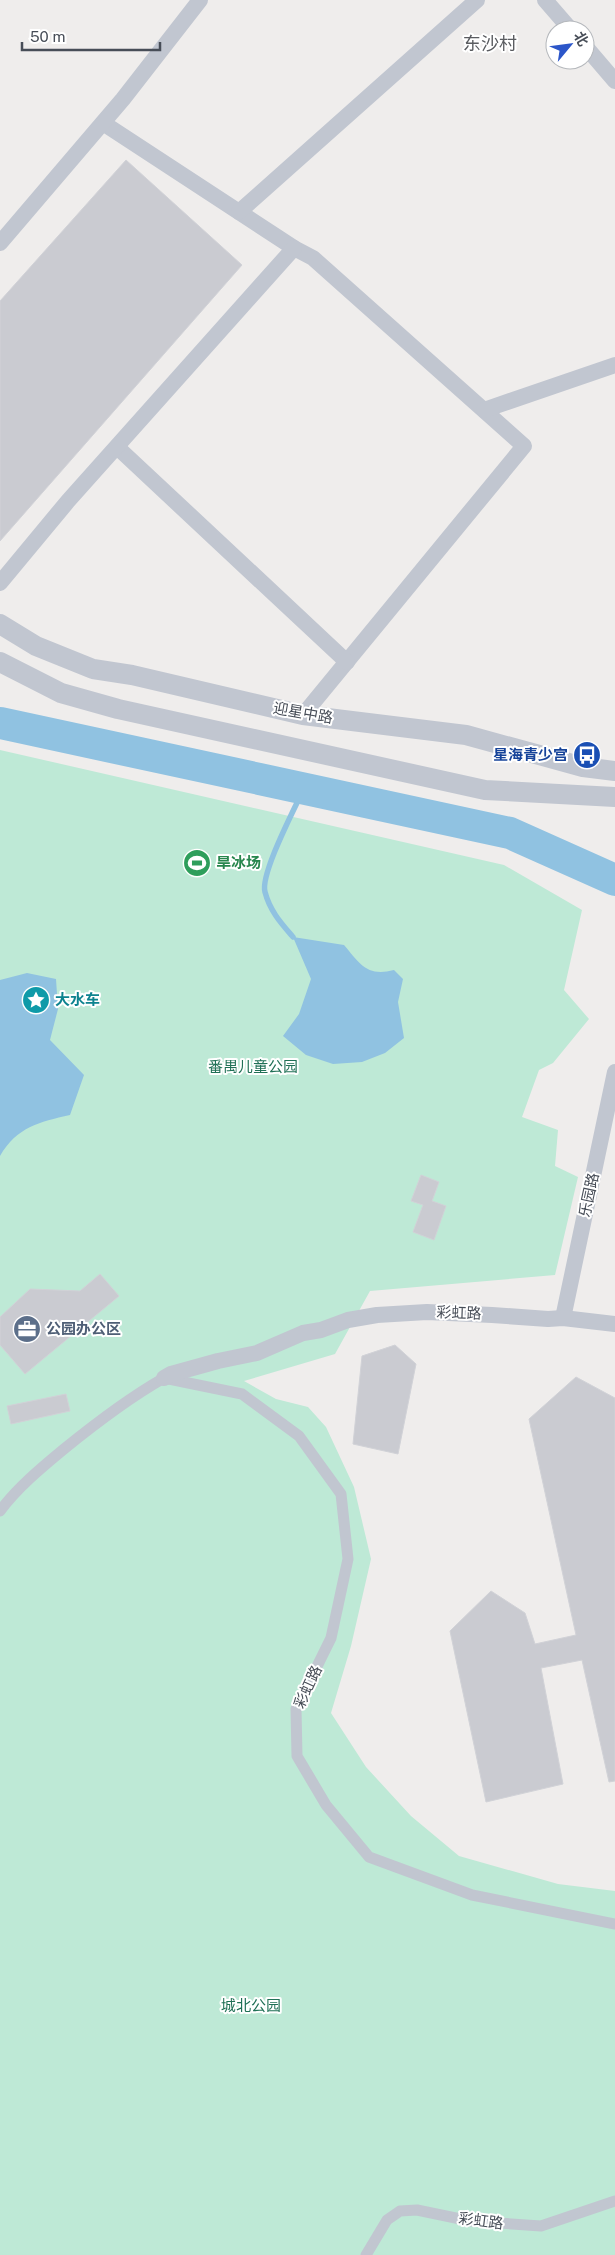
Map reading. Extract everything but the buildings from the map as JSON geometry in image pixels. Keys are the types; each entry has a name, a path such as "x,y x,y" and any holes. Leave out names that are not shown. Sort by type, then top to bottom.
{"street":[{"path":"0,244 103,123 200,0"},
{"path":"239,212 477,0"},
{"path":"545,0 562,20"},
{"path":"595,58 615,81"},
{"path":"103,123 294,248 313,258 524,446 303,715"},
{"path":"0,583 68,501 294,248"},
{"path":"484,410 615,364"},
{"path":"117,447 347,662"},
{"name":"迎星中路","path":"0,624 36,646 93,669 132,675 303,715 466,735 583,767 615,771"},
{"path":"0,662 61,693 118,709 485,790 615,797"},
{"name":"乐园路","path":"563,1318 615,1072"},
{"name":"彩虹路","path":"0,1511 39,1469 96,1422 134,1395 164,1378 218,1361 257,1353 303,1333 321,1330 348,1320 427,1312 563,1318 615,1324"},
{"name":"彩虹路","path":"164,1378 242,1394 299,1436 341,1494 348,1560 331,1638 296,1709 297,1756 326,1805 368,1857 472,1895 615,1924"},
{"name":"彩虹路","path":"366,2255 386,2220 400,2211 417,2210 470,2221 541,2226 615,2201"}],"green space":[{"path":"0,750 504,865 582,910 564,990 589,1019 553,1063 539,1070 522,1117 558,1130 555,1166 578,1177 555,1275 370,1291 335,1354 244,1381 276,1399 308,1407 326,1427 354,1487 371,1559 351,1646 331,1713 366,1767 411,1816 459,1856 558,1884 615,1891 615,2255 0,2255"}],"water":[{"path":"293,937 344,945 360,963 371,970 385,972 394,970 403,979 398,1002 404,1038 385,1053 362,1062 333,1064 306,1055 283,1036 299,1014 311,979"},
{"path":"27,973 56,979 58,1009 50,1040 84,1075 70,1115 39,1123 21,1132 0,1156 0,980"}],"waterway":[{"path":"0,723 510,833 615,880"},
{"path":"293,937 273,911 265,892 265,883 273,856 304,788"}],"place":[{"name":"星海青少宫","path":"587,755"},
{"name":"旱冰场","path":"197,863"},
{"name":"大水车","path":"36,1000"},
{"name":"公园办公区","path":"27,1329"}],"district":[{"name":"东沙村","path":"490,44"}],"park label":[{"name":"番禺儿童公园","path":"253,1067"},
{"name":"城北公园","path":"251,2006"}]}
